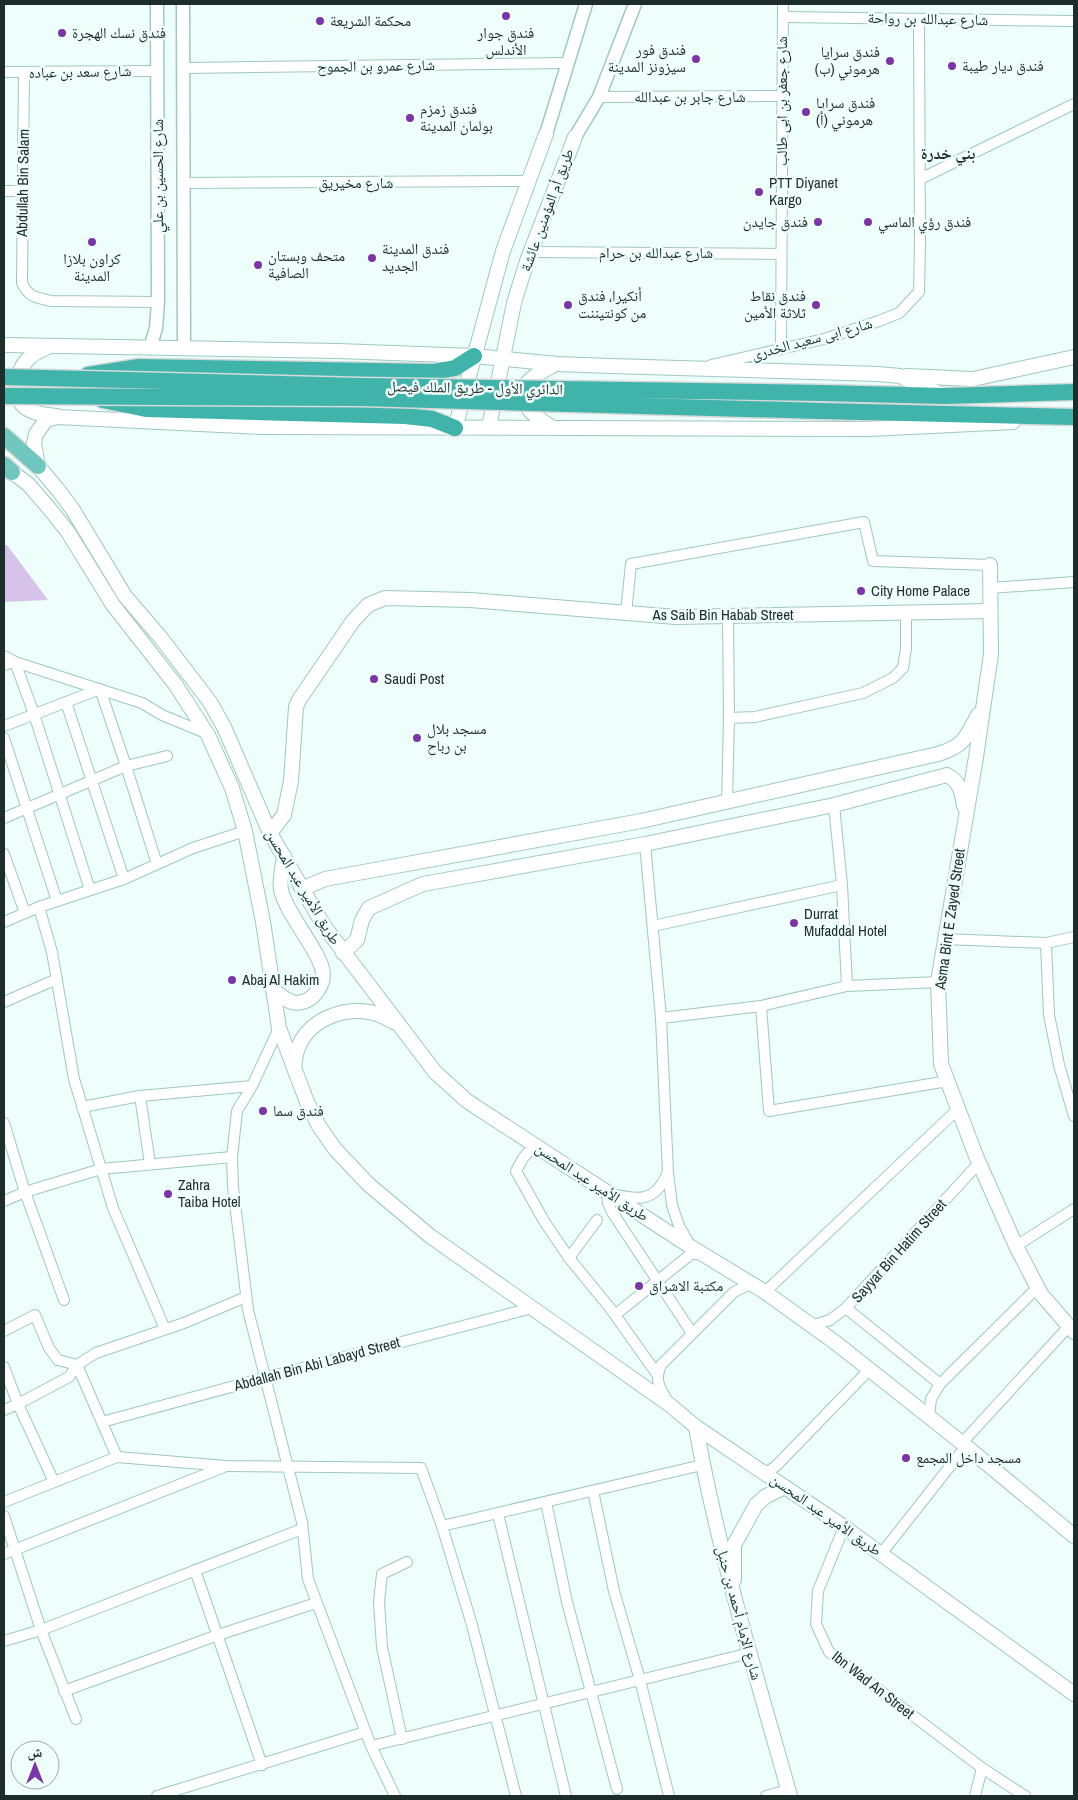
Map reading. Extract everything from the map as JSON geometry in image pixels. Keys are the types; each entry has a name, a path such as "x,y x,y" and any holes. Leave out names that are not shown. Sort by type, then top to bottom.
{"highway":[{"path":"64,379 139,367 433,372 455,368 474,356"},
{"name":"الدائري الأول - طريق الملك فيصل","path":"4,377 360,386 946,396 1074,392"},
{"name":"الدائري الأول - طريق الملك فيصل","path":"4,396 361,398 1072,416"},
{"path":"86,397 146,409 405,416 432,419 455,428"}],"main road":[{"name":"طريق أم المؤمنين عائشة","path":"455,428 503,251 546,134"},
{"name":"طريق أم المؤمنين عائشة","path":"489,427 514,303 530,252 574,136"},
{"path":"4,345 474,356 557,364 973,379 1074,357"},
{"path":"62,345 49,347 37,352 20,371 17,384 18,397 21,403 34,413 249,427 455,428 870,429 1040,421 1072,416"},
{"path":"551,427 534,416 526,407 524,396 525,386 529,380 557,364"},
{"path":"900,376 946,396"},
{"path":"38,466 34,443 36,434 46,420 57,416"},
{"path":"4,436 38,466"},
{"name":"طريق الأمير عبد المحسن","path":"38,466 73,510 125,596 184,667 210,702 224,727 270,833 324,926 435,1072 467,1101 697,1251 765,1292 836,1343 964,1444 1074,1536"},
{"name":"طريق الأمير عبد المحسن","path":"7,468 28,484 68,532 112,605 175,684 208,734 232,788 245,831 263,922 279,1028 294,1069 319,1126 335,1149 368,1184 430,1236 670,1406 696,1427 844,1527 1074,1694"},
{"name":"Asma Bint E Zayed Street","path":"990,565 991,654 938,982 941,1064 979,1163 1016,1246 1041,1294 1072,1329"},
{"name":"As Saib Bin Habab Street","path":"270,833 284,815 291,781 296,707 299,700 353,621 368,605 385,598 460,599 626,612 676,618 990,611"},
{"path":"302,889 326,879 641,821 942,753 956,748 967,736 984,703"},
{"path":"942,753 947,775"},
{"path":"344,953 358,940 362,920 369,908 422,884 645,844 834,805 947,775 953,778 961,788 966,814"},
{"path":"273,990 292,1002 300,1002 309,999 319,990 323,975 320,964 289,911 280,889 284,856"},
{"path":"420,862 422,884"},
{"path":"294,1069 297,1050 306,1033 333,1015 352,1011 370,1012 383,1016 399,1025"},
{"name":"شارع الإمام أحمد بن حنبل","path":"696,1427 702,1465 734,1596 789,1793"},
{"path":"734,1596 734,1546 756,1505 766,1496 785,1486"}],"street":[{"name":"شارع الحسين بن علي","path":"150,348 156,328 158,302 157,4"},
{"name":"شارع الحسين بن علي","path":"183,4 185,68 184,348"},
{"name":"طريق أم المؤمنين عائشة","path":"546,134 586,4"},
{"name":"طريق أم المؤمنين عائشة","path":"574,136 599,98 635,4"},
{"name":"شارع جعفر بن ابى طالب","path":"781,349 783,4"},
{"name":"شارع عبدالله بن رواحة","path":"782,17 1074,21"},
{"name":"شارع ابى سعيد الخدرى","path":"693,370 824,339 899,313 919,292 919,19"},
{"name":"شارع عمرو بن الجموح","path":"185,68 567,63"},
{"name":"شارع سعد بن عباده","path":"4,72 157,71"},
{"name":"Abdullah Bin Salam","path":"24,72 22,283 26,292 35,297 51,300 158,302"},
{"name":"شارع جابر بن عبدالله","path":"599,98 782,96"},
{"path":"920,179 1074,104"},
{"name":"شارع مخيريق","path":"184,183 528,181"},
{"path":"4,191 22,190"},
{"name":"شارع عبدالله بن حرام","path":"530,252 781,254"},
{"path":"626,612 631,564 864,522 873,561 990,565"},
{"path":"990,588 1074,582"},
{"path":"729,718 755,717 863,693 893,678 903,668 906,648 906,613"},
{"path":"727,802 729,718 728,616"},
{"path":"4,656 14,662 142,704 162,715 208,734"},
{"path":"4,665 14,662"},
{"path":"14,662 34,714 90,890"},
{"path":"4,726 100,689"},
{"path":"100,689 157,864"},
{"path":"66,702 124,879"},
{"path":"4,738 56,901"},
{"path":"4,818 126,766 168,756"},
{"path":"834,805 842,885 847,986"},
{"path":"4,922 39,907 124,879 193,848 245,831"},
{"path":"615,1315 690,1254 697,1251 679,1226 672,1205 668,1173 661,1018 645,844"},
{"path":"4,854 25,913"},
{"path":"653,926 842,885"},
{"path":"39,907 52,952 74,1079 82,1107 113,1208 165,1329"},
{"path":"946,939 1046,943 1074,937"},
{"path":"1046,943 1049,1015 1059,1065 1074,1116"},
{"path":"4,1002 56,979"},
{"path":"661,1018 761,1006 847,986 938,982"},
{"path":"761,1006 769,1111 948,1082"},
{"path":"279,1028 252,1086 237,1111 232,1157 232,1187 246,1297 264,1378 302,1529 308,1579 370,1746 395,1796"},
{"path":"82,1107 140,1096 252,1086"},
{"path":"140,1096 150,1164"},
{"path":"765,1292 958,1109"},
{"path":"4,1123 24,1192 64,1300"},
{"path":"535,1145 523,1158 516,1171 544,1221 569,1258 615,1315 657,1374 658,1383 670,1406"},
{"path":"4,1201 24,1192 101,1169 232,1157"},
{"name":"Sayyar Bin Hatim Street","path":"810,1326 830,1320 846,1308 979,1163"},
{"path":"668,1173 662,1186 651,1196 634,1199 607,1193 608,1203 612,1212 692,1333"},
{"path":"1016,1246 1074,1208"},
{"path":"569,1258 597,1220"},
{"path":"657,1374 661,1365 734,1292 750,1284"},
{"path":"929,1417 932,1399 940,1384 1038,1287"},
{"path":"4,1410 69,1377 77,1364 96,1353 165,1329 246,1297"},
{"name":"Abdallah Bin Abi Labayd Street","path":"102,1422 532,1308"},
{"path":"846,1308 940,1384"},
{"path":"4,1331 35,1315 49,1348 58,1360 77,1364"},
{"path":"881,1554 964,1444 1072,1329"},
{"path":"77,1364 117,1457"},
{"path":"4,1367 18,1404 54,1482"},
{"path":"766,1474 869,1370"},
{"path":"4,1502 117,1457 226,1466 421,1468 442,1526 472,1625 516,1796"},
{"path":"442,1526 702,1465"},
{"path":"4,1554 226,1466"},
{"path":"593,1491 614,1591 640,1680 669,1796"},
{"path":"546,1502 567,1602 617,1789"},
{"path":"498,1514 542,1704 566,1796"},
{"path":"4,1516 41,1630 76,1718"},
{"name":"Ibn Wad An Street","path":"844,1527 818,1591 816,1624 829,1652 982,1768 1025,1796"},
{"path":"4,1641 41,1630 302,1529"},
{"path":"402,1738 382,1647 379,1602 382,1574 407,1562"},
{"path":"196,1570 262,1765"},
{"path":"64,1691 218,1635 316,1602"},
{"path":"370,1746 750,1653"},
{"path":"157,1796 184,1792 365,1732"},
{"path":"975,1796 982,1768"},
{"path":"766,1796 789,1793"}],"shaded area":[{"path":"4,545 7,545 48,600 4,602"}],"place":[{"name":"فندق جوار الأندلس","path":"506,16"},
{"name":"محكمة الشريعة","path":"320,21"},
{"name":"فندق نسك الهجرة","path":"62,33"},
{"name":"فندق فور سيزونز المدينة","path":"696,59"},
{"name":"فندق سرايا هرموني (ب)","path":"890,61"},
{"name":"فندق ديار طيبة","path":"952,66"},
{"name":"فندق سرايا هرموني (أ)","path":"806,112"},
{"name":"فندق زمزم بولمان المدينة","path":"410,118"},
{"name":"PTT Diyanet Kargo","path":"759,192"},
{"name":"فندق جايدن","path":"818,222"},
{"name":"فندق رؤي الماسي","path":"868,222"},
{"name":"كراون بلازا المدينة","path":"92,242"},
{"name":"فندق المدينة الجديد","path":"372,258"},
{"name":"متحف وبستان الصافية","path":"258,265"},
{"name":"أنكيرا، فندق من كونتيننت","path":"568,305"},
{"name":"فندق نقاط ثلاثة الأمين","path":"816,305"},
{"name":"City Home Palace","path":"861,591"},
{"name":"Saudi Post","path":"374,679"},
{"name":"مسجد بلال بن رباح","path":"417,738"},
{"name":"Durrat Mufaddal Hotel","path":"794,923"},
{"name":"Abaj Al Hakim","path":"232,980"},
{"name":"فندق سما","path":"263,1111"},
{"name":"Zahra Taiba Hotel","path":"168,1194"},
{"name":"مكتبة الاشراق","path":"639,1286"},
{"name":"مسجد داخل المجمع","path":"906,1458"}],"district":[{"name":"بني خدرة","path":"948,153"}]}
